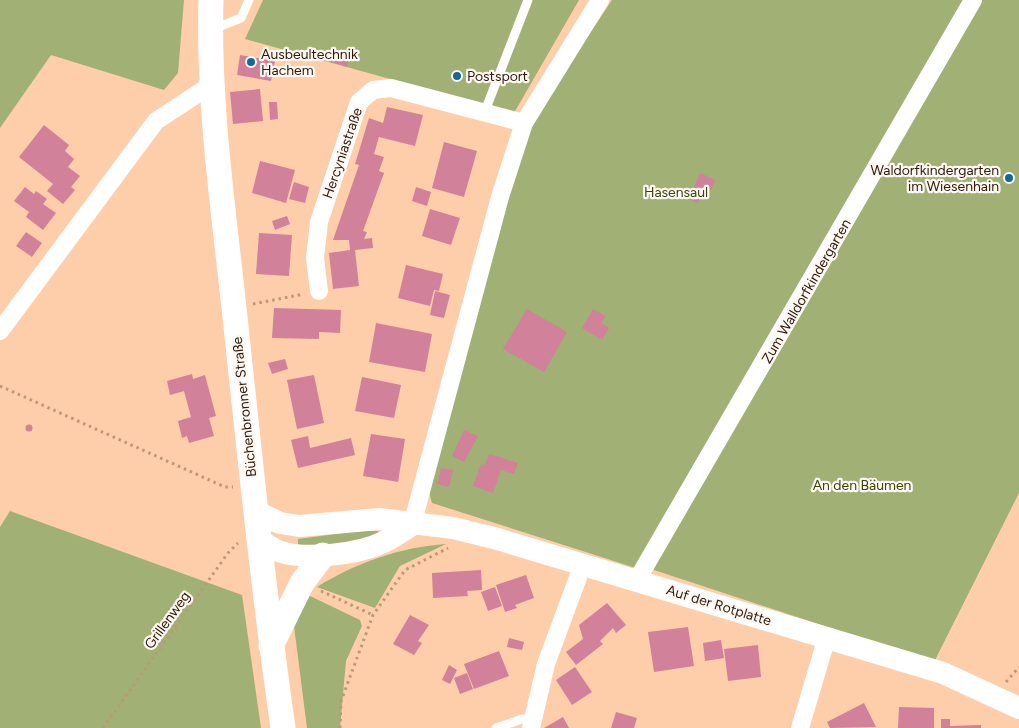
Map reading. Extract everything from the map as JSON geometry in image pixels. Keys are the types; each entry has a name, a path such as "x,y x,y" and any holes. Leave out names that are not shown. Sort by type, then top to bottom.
{"main road":[{"name":"Büchenbronner Straße","path":"211,0 211,85 258,539 283,728"},
{"path":"272,646 302,583 323,555"}],"street":[{"path":"258,539 278,550 298,555 323,555 358,550 384,542 412,525 500,197 524,123 600,0"},
{"name":"Zum Walldorfkindergarten","path":"637,580 973,0"},
{"path":"0,330 156,120 211,85"},
{"name":"Hercyniastraße","path":"319,291 315,258 319,222 360,102 373,90 391,88 485,111 524,123"},
{"name":"Auf der Rotplatte","path":"254,499 280,523 299,526 378,519 412,525 453,528 476,534 637,580 943,673 1019,708"},
{"path":"531,725 546,664 583,564"},
{"path":"800,728 827,637"}],"lane":[{"path":"210,31 241,18 249,0"},
{"path":"485,111 528,0"},
{"path":"496,728 522,719 531,725"}],"path":[{"path":"234,306 319,291"},
{"path":"0,386 254,499"},
{"path":"340,728 341,701 373,615 405,570 476,534"},
{"name":"Grillenweg","path":"103,728 228,553 242,539 258,539"},
{"path":"302,583 373,615"}],"green space":[{"path":"0,0 184,0 178,73 164,90 51,55 0,128"},
{"name":"Postsport","path":"263,0 579,0 514,113 245,39"},
{"name":"Hasensaul","path":"612,0 969,0 639,569 432,503 429,492 441,442 529,125"},
{"name":"An den Bäumen","path":"979,0 1019,0 1019,493 934,662 654,570 652,562"},
{"path":"10,511 242,595 261,728 0,728 0,527"},
{"path":"358,531 378,531 379,536 354,543 298,547 298,539"},
{"path":"446,544 400,566 375,608 317,587 332,578 379,558 412,549"},
{"path":"308,595 360,620 362,626 346,661 340,728 307,728 294,626"}],"building":[{"path":"331,52 349,58 347,67 329,61"},
{"path":"240,55 275,61 271,81 237,75"},
{"path":"260,89 263,121 233,124 230,92"},
{"path":"269,102 277,102 278,119 270,120"},
{"path":"387,107 423,115 415,146 379,137 374,154 384,157 379,171 384,173 363,231 367,232 364,239 372,238 373,248 355,250 359,286 333,289 329,253 350,250 349,240 333,240 359,165 355,164 369,118 383,123"},
{"path":"44,125 69,145 65,151 74,159 68,167 80,176 71,187 75,190 63,204 47,191 53,184 19,157"},
{"path":"444,142 477,151 464,197 432,188"},
{"path":"260,161 295,170 286,203 252,193"},
{"path":"700,173 715,180 711,190 705,188 698,203 689,199"},
{"path":"294,182 309,187 305,203 289,199"},
{"path":"25,187 34,194 36,191 47,199 43,204 56,213 43,230 26,217 29,212 14,201"},
{"path":"416,187 431,192 427,206 412,201"},
{"path":"430,209 460,218 451,245 422,236"},
{"path":"287,216 290,224 275,230 272,221"},
{"path":"26,232 42,243 32,257 16,246"},
{"path":"259,233 292,235 289,276 256,274"},
{"path":"406,265 443,274 439,291 434,290 430,306 398,298"},
{"path":"435,291 450,295 444,318 430,315"},
{"path":"274,308 341,310 340,333 319,332 319,339 272,338"},
{"path":"527,309 567,332 544,372 503,349"},
{"path":"593,309 606,316 601,323 609,328 602,340 582,328"},
{"path":"376,323 432,334 425,372 369,362"},
{"path":"285,359 288,369 272,374 268,363"},
{"path":"192,374 193,379 205,375 216,416 209,418 214,436 189,443 187,436 182,438 178,421 191,417 184,391 170,395 167,381"},
{"path":"314,375 324,423 297,429 287,380"},
{"path":"362,377 401,385 394,418 355,411"},
{"path":"29,424 33,428 29,432 25,428"},
{"path":"464,430 478,436 464,462 452,456"},
{"path":"371,434 405,439 398,482 363,476"},
{"path":"308,436 310,448 351,438 355,455 298,468 291,440"},
{"path":"489,454 518,463 514,474 501,470 493,493 473,486 481,464 485,465"},
{"path":"441,468 453,470 449,487 437,484"},
{"path":"481,570 482,590 467,591 468,596 433,598 432,573"},
{"path":"526,575 534,598 515,605 517,608 505,612 496,585"},
{"path":"495,587 502,606 488,611 481,592"},
{"path":"607,603 626,625 616,633 613,628 600,641 603,644 576,665 566,652 583,639 579,625"},
{"path":"410,615 429,625 418,641 422,643 414,655 393,644"},
{"path":"688,627 694,666 654,672 648,632"},
{"path":"509,638 524,642 522,650 507,647"},
{"path":"721,640 724,658 705,661 703,643"},
{"path":"758,645 761,677 728,681 724,649"},
{"path":"499,651 509,676 474,689 464,664"},
{"path":"449,665 457,670 450,684 442,680"},
{"path":"575,667 592,692 572,705 556,680"},
{"path":"467,673 473,689 460,694 454,678"},
{"path":"864,703 876,727 830,728 827,722"},
{"path":"899,707 934,708 934,728 898,728"},
{"path":"616,712 637,718 634,728 611,728"},
{"path":"563,717 569,728 544,728"},
{"path":"941,719 950,719 950,726 981,725 981,728 941,728"}],"place":[{"name":"Ausbeultechnik Hachem","path":"251,62"},
{"name":"Postsport","path":"457,76"},
{"name":"Waldorfkindergarten im Wiesenhain","path":"1009,178"}]}
